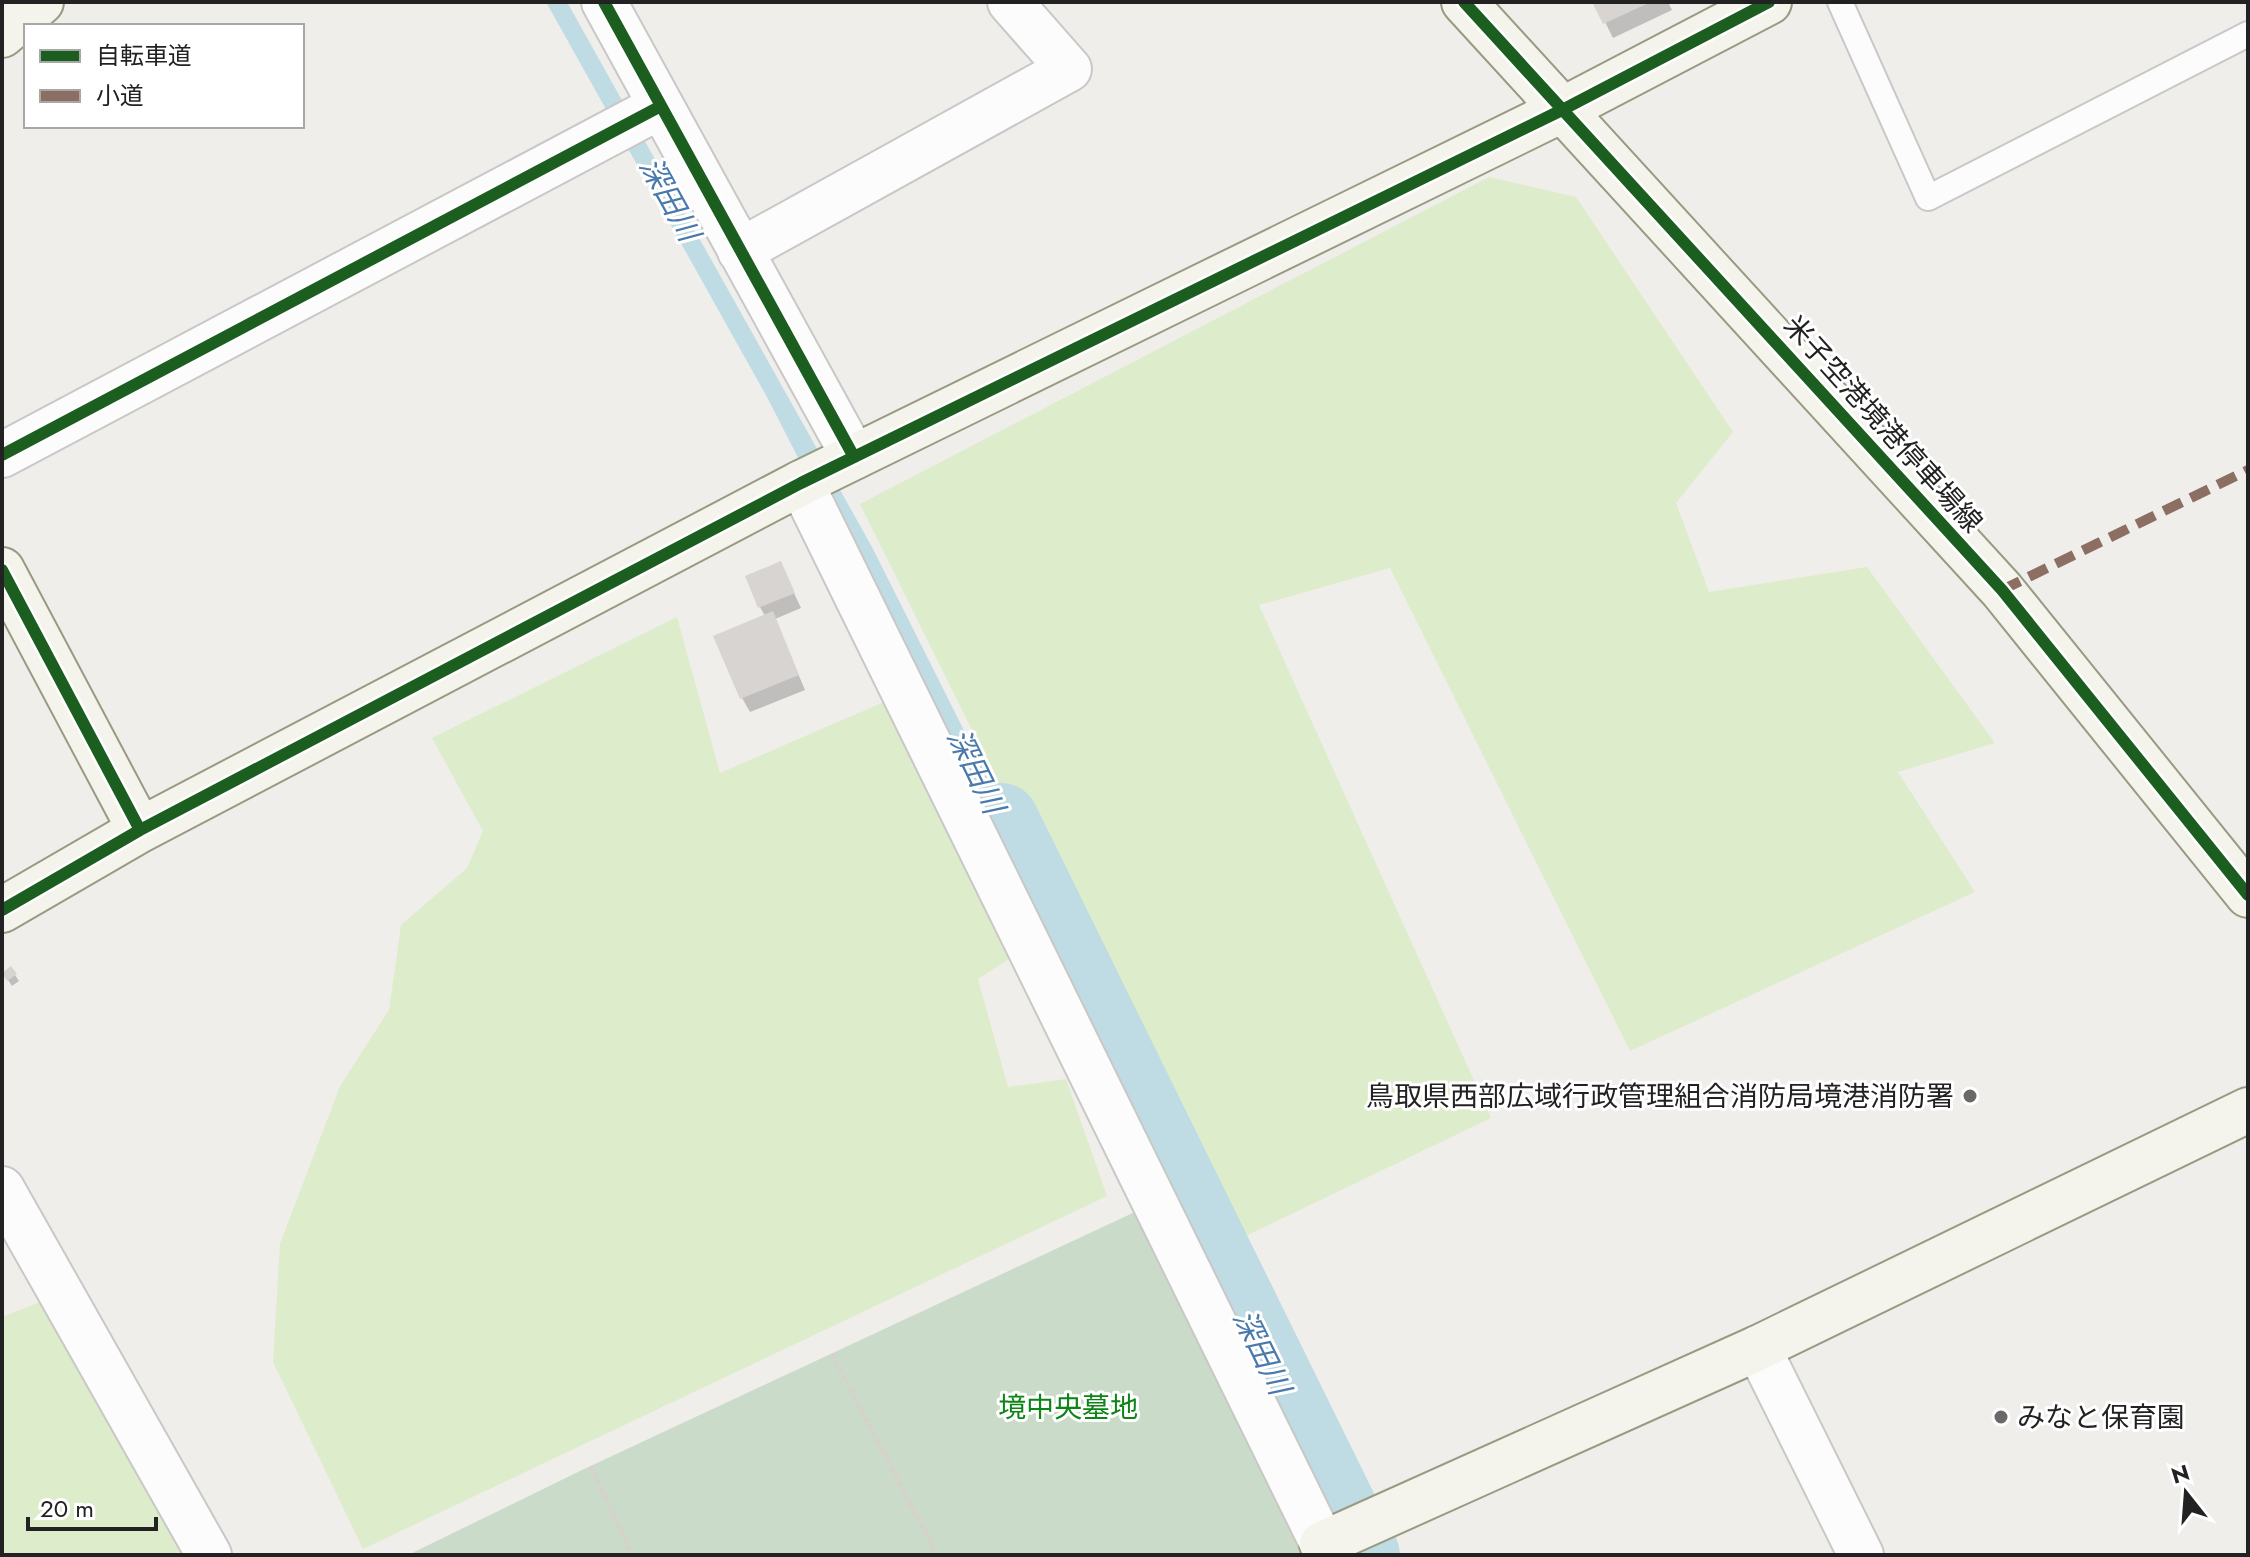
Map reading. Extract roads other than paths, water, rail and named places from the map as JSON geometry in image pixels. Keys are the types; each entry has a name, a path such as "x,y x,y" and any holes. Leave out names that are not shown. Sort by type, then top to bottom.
{"street":[{"path":"2,35 41,2"},
{"path":"604,2 854,457"},
{"path":"740,251 1069,69 1010,2"},
{"name":"米子空港境港停車場線","path":"1464,2 2002,590 2248,895"},
{"path":"2,910 140,830 801,483 1562,110 1751,6"},
{"path":"2,455 661,106"},
{"path":"801,483 1325,1549 1758,1348 2248,1110"},
{"path":"2,570 140,830"},
{"path":"2,1189 209,1555"},
{"path":"1758,1348 1861,1555"}],"lane":[{"path":"1840,2 1928,198 2248,34"}],"water":[{"path":"546,2 567,2 872,547 1055,912 1034,919 767,397"}],"waterway":[{"name":"深田川","path":"1001,821 1362,1555"}],"place":[{"name":"鳥取県西部広域行政管理組合消防局境港消防署","path":"1970,1096"},
{"name":"みなと保育園","path":"2001,1417"}],"park label":[{"name":"境中央墓地","path":"1068,1407"}]}
